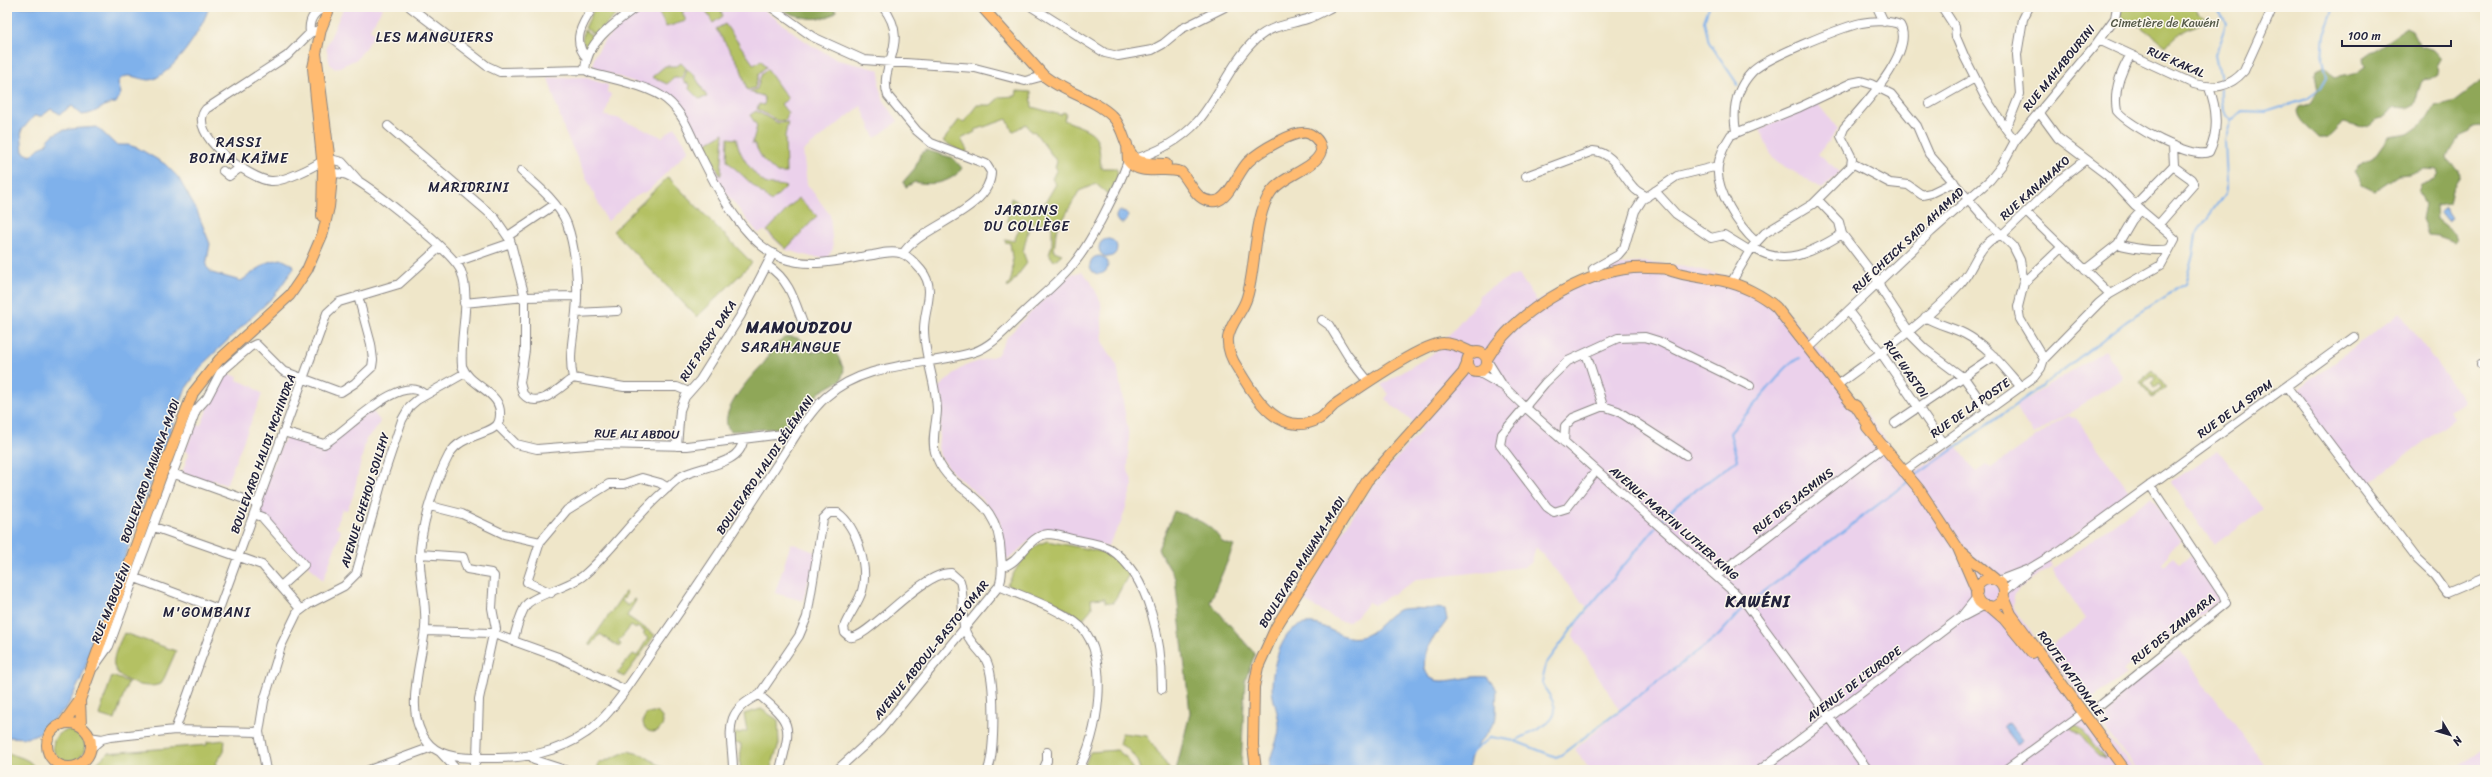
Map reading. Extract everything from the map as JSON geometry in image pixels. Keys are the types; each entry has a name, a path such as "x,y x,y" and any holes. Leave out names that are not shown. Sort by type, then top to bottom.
{"main road":[{"name":"BOULEVARD MAWANA-MADI","path":"63,724 80,700 175,436 193,393 219,360 290,295 306,270 319,242 329,207 332,173 327,168 319,110 315,102 313,68 321,29 329,7"},
{"path":"985,8 1044,76 1055,85 1108,112 1123,130 1133,163 1143,162 1176,166 1184,172 1186,178 1199,198 1206,201 1220,200 1230,190 1240,171 1250,160 1299,132 1309,133 1317,138 1321,151 1316,160 1279,182 1265,202 1249,292 1245,304 1229,332 1228,347 1235,365 1258,402 1270,413 1289,422 1311,421 1320,418 1332,407 1369,382 1429,346 1445,342 1456,345 1471,357"},
{"name":"BOULEVARD MAWANA-MADI","path":"316,53 326,160 319,242"},
{"path":"1471,357 1485,349 1551,298 1572,291 1576,287 1596,278 1633,268 1666,269 1677,274 1726,282 1760,297 1795,331 1851,403 1852,408 1885,446 1958,548 1977,594 1987,606 1998,604 2004,594 1996,580 1958,548"},
{"path":"1471,357 1470,369 1477,372 1484,370 1487,361 1515,325"},
{"path":"1471,357 1482,353 1487,361"},
{"name":"BOULEVARD MAWANA-MADI","path":"1256,770 1253,745 1254,687 1258,667 1276,627 1368,481 1463,373 1471,357"},
{"name":"BOULEVARD MAWANA-MADI","path":"1442,397 1477,372"},
{"path":"1977,594 1983,581 1996,580"},
{"name":"ROUTE NATIONALE 1","path":"2004,594 2011,614 2125,770"},
{"name":"ROUTE NATIONALE 1","path":"1987,606 2004,619 2119,770"},
{"name":"BOULEVARD MAWANA-MADI","path":"80,700 81,726"},
{"path":"51,757 61,765 77,767 87,757 90,749 89,737 81,726 70,723 63,724 57,727 49,738 48,746 51,757 58,770"}],"street":[{"path":"310,33 310,23 313,16 320,9 329,7"},
{"path":"410,7 487,66 500,72 585,70 651,91 665,98 674,106 724,201 751,235 773,253 792,261 816,264 887,253 903,254 909,244 951,220 977,198 988,186 991,172 986,164 939,147 917,131 888,96 886,89 895,47 895,30 882,7"},
{"path":"587,58 579,48 578,36 592,7"},
{"path":"585,70 587,58 606,31 636,7"},
{"path":"771,7 813,37 841,51 864,60 891,64 976,68 1026,81 1044,76"},
{"path":"1032,7 1105,53 1118,56 1152,50 1163,44 1181,29 1225,7"},
{"path":"1133,163 1163,149 1191,128 1207,108 1235,64 1264,33 1282,24 1308,18 1332,7"},
{"path":"1877,7 1884,22"},
{"path":"1942,7 1955,27 1960,46 1975,78 1992,109 2015,141"},
{"path":"2006,129 2020,94 2017,55 2023,19 2029,7"},
{"name":"RUE MAHABOURINI","path":"2015,141 2099,40 2115,18 2117,7"},
{"path":"2130,56 2122,70 2117,86 2117,111 2136,126 2173,146 2204,154 2209,152 2216,123 2215,103 2217,87 2237,79 2244,72 2273,7"},
{"path":"1736,131 1734,106 1740,88 1760,64 1862,23 1884,22 1900,25 1904,34 1886,80 1844,128 1841,136 1852,163 1890,183 1908,186 1922,195 1931,193 1954,182"},
{"path":"321,29 310,33 287,56 234,90 202,114 201,121 212,144 257,179 273,182 311,168 326,160 342,162 361,184"},
{"name":"RUE KAKAL","path":"2099,40 2130,56 2194,84 2217,87"},
{"path":"1929,104 1975,78"},
{"path":"1753,247 1747,234 1730,208 1718,176 1718,166 1725,145 1736,131 1755,126 1851,83 1861,81 1879,87 1891,94 1911,117 1922,136 1929,154 1969,200 2013,246 2020,260 2024,283 2018,307 2020,319 2044,359"},
{"path":"2039,112 2058,138 2085,160 2107,175 2138,208 2159,224 2194,184 2191,179 2173,166"},
{"path":"388,126 495,218 509,240 525,297 525,350 520,383 523,394 531,400 543,399 573,378 624,387 677,387 689,392"},
{"name":"RUE CHEICK SAID AHAMAD","path":"1808,348 1849,312 1878,282 1931,232 1969,200 2002,165 2015,141"},
{"path":"2085,270 2118,244 2138,208 2173,166 2173,146"},
{"path":"1526,176 1593,151 1601,151 1612,161 1634,189 1647,197"},
{"name":"RUE KANAMAKO","path":"1837,385 1881,353 1925,317 1966,278 1982,248 1994,237 2002,235 2085,160"},
{"name":"BOULEVARD HALIDI SÉLÉMANI","path":"441,753 477,758 520,759 532,756 585,734 594,727 625,690 692,595 801,429 824,398 839,387 855,379 882,370 974,352 983,348 1039,300 1078,258 1119,183 1133,163"},
{"path":"1726,282 1753,247 1778,223 1804,210 1818,200 1852,163"},
{"path":"1596,278 1593,269 1618,255 1624,248 1634,211 1647,197 1677,176 1718,166"},
{"path":"223,171 229,176 241,167"},
{"path":"521,171 554,205 567,224 573,256 576,296 576,313 571,358 573,378"},
{"path":"332,173 346,175 361,184 440,247 456,262 463,279 464,303 461,354 465,374 495,398 499,404 498,426"},
{"path":"1655,191 1676,214 1711,238 1724,236 1753,247 1764,253 1784,258 1793,257 1820,247 1842,234"},
{"path":"1818,200 1839,222 1842,234 1878,282 1908,331 1925,349 1968,383 1987,410"},
{"path":"456,262 509,240 554,205"},
{"path":"2026,212 2110,294"},
{"name":"RUE DE LA POSTE","path":"1906,475 1942,442 2021,387 2041,368 2044,359 2110,294 2161,265 2175,238 2159,224"},
{"path":"2118,244 2162,251 2169,249"},
{"name":"BOULEVARD HALIDI MCHINDRA","path":"175,730 302,379 329,310 339,302 399,284 440,247"},
{"path":"2024,283 2062,247"},
{"name":"RUE PASKY DAKA","path":"677,446 680,410 689,392 712,362 768,266 773,253"},
{"name":"AVENUE ABDOUL-BASTOI OMAR","path":"837,770 880,731 999,586 1002,567 1000,538 994,518 982,504 950,477 935,452 936,395 924,326 930,296 929,283 922,270 903,254"},
{"path":"768,266 783,278 788,286 804,326"},
{"path":"302,379 341,392 369,371 373,360 371,344 358,296"},
{"path":"464,303 525,297 576,296"},
{"path":"576,313 617,311"},
{"name":"RUE WASTOI","path":"1849,312 1881,353 1942,442"},
{"path":"1925,317 1936,324 1964,333 1994,356 2021,387"},
{"path":"1322,320 1329,326 1348,356 1369,382"},
{"path":"1596,471 1567,508 1554,512 1547,507 1500,445 1502,434 1557,370 1568,361 1618,338 1645,337 1658,341 1750,386"},
{"path":"2287,387 2354,337"},
{"name":"RUE MABOUÉNI","path":"90,672 109,646 154,527 172,473 199,406 207,398 220,373 253,344 258,345 283,371 302,379"},
{"path":"1586,353 1603,406"},
{"path":"1895,423 1994,356"},
{"name":"AVENUE MARTIN LUTHER KING","path":"1487,361 1503,386 1525,407 1596,471 1651,517 1747,605 1868,770"},
{"name":"AVENUE MARTIN LUTHER KING","path":"1477,372 1503,386"},
{"name":"AVENUE CHEHOU SOILIHY","path":"266,770 260,728 264,701 280,646 290,625 301,610 344,586 356,574 397,432 410,406 425,395 465,374"},
{"name":"RUE DE LA SPPM","path":"2029,569 2061,550 2287,387 2417,559 2434,575 2447,593 2485,578"},
{"path":"283,432 324,444 390,396 414,391 425,395"},
{"path":"1564,442 1565,426 1573,418 1603,406 1618,411 1686,455"},
{"name":"BOULEVARD HALIDI SÉLÉMANI","path":"457,770 441,753 432,747 420,728 415,707 426,617 420,554 422,533 430,506 452,450 470,436 498,426"},
{"name":"RUE ALI ABDOU","path":"498,426 516,444 537,449 600,444 677,446 743,440 783,434 801,429"},
{"path":"783,434 793,441"},
{"path":"513,641 518,622 529,602 551,593 583,576 635,518 682,476 734,456 743,446 743,440"},
{"name":"RUE DES JASMINS","path":"1716,576 1885,446"},
{"path":"172,473 258,504"},
{"path":"551,593 527,582 540,542 563,513 609,484 624,484 642,478 660,483 668,488"},
{"name":"RUE DES ZAMBARA","path":"2101,704 2226,603 2223,595 2150,485"},
{"path":"430,506 462,514 504,534 540,542"},
{"path":"733,770 729,735 731,721 738,708 747,701 759,695 803,628 814,585 821,525 829,513 838,513 847,521 855,536 864,571 862,592 844,627 847,636 853,638 860,635 914,591 932,579 946,573 956,575 961,583 964,627 986,660 993,685 992,729 988,770"},
{"path":"254,514 262,517 304,565 281,586"},
{"path":"154,527 262,564 301,610"},
{"path":"1002,567 1011,564 1038,537 1048,534 1109,549 1138,579 1145,591 1156,635 1162,674 1162,690"},
{"path":"420,554 463,557 467,570 493,575 492,608 496,629 479,699 477,758 472,770"},
{"path":"1996,580 2029,569"},
{"path":"2004,594 2029,569"},
{"path":"134,578 218,609"},
{"path":"999,586 1065,616 1082,628 1089,640 1095,660 1098,703 1089,748 1078,770"},
{"name":"AVENUE DE L’EUROPE","path":"1961,617 1977,594"},
{"name":"AVENUE DE L’EUROPE","path":"1760,770 1961,617 1987,606"},
{"path":"425,631 494,634 558,657 625,690"},
{"path":"759,695 786,720 789,728 780,770"},
{"path":"2005,770 2079,716"},
{"path":"89,737 102,739 175,730 260,728"},
{"path":"90,749 102,739"},
{"path":"369,770 432,747"},
{"path":"1043,770 1047,761 1047,752"},
{"path":"532,756 534,760 565,770"}],"shaded area":[{"path":"344,7 383,7 370,29 375,34 357,59 335,69 330,64 326,47"},
{"path":"650,7 760,7 809,44 838,60 880,70 879,87 884,101 898,121 875,138 861,106 803,151 807,184 830,215 833,249 827,258 812,257 786,250 765,231 758,233 720,186 687,116 678,104 661,91 595,69 593,62 604,41 627,19"},
{"path":"584,77 608,85 607,92 611,94 605,116 617,118 662,137 675,127 689,150 649,190 631,199 607,222 565,132 548,78"},
{"path":"1817,103 1838,129 1818,154 1840,172 1822,189 1773,159 1760,129"},
{"path":"1645,262 1684,266 1739,279 1781,306 1815,345 1911,474 1956,445 1976,472 1986,465 1991,468 2068,415 2076,418 2131,494 2047,554 2052,567 2019,588 2014,597 2014,608 2086,710 2135,770 1590,770 1575,749 1620,711 1573,636 1577,623 1589,610 1536,547 1531,563 1524,567 1418,579 1374,605 1368,602 1358,615 1349,622 1340,621 1304,601 1329,552 1360,505 1382,474 1422,430 1385,399 1389,394 1381,385 1441,349 1445,339 1478,301 1479,295 1509,277 1519,275 1537,301 1562,287 1618,265"},
{"path":"1082,272 1090,280 1101,302 1103,344 1117,365 1129,437 1128,470 1133,484 1121,523 1107,547 1043,531 1036,534 1008,560 1004,554 999,518 975,492 953,473 940,456 938,447 943,400 938,388 962,367 997,355 1007,337 1051,292 1069,275"},
{"path":"2400,313 2464,401 2448,411 2454,419 2365,486 2294,392"},
{"path":"2105,350 2124,378 2034,435 2017,410 2016,406"},
{"path":"223,372 238,377 237,380 252,386 262,394 226,485 213,480 211,483 182,473 189,453 185,451 195,427 201,425"},
{"path":"371,409 380,421 377,428 366,439 353,496 347,510 342,509 336,527 341,531 323,581 285,538 256,513 280,446 286,438 326,447"},
{"path":"2218,450 2263,509 2214,545 2170,482"},
{"path":"2151,497 2182,541 2170,549 2169,555 2161,563 2163,566 2174,557 2180,563 2192,555 2222,599 2123,671 2126,674 2085,704 2045,649 2086,619 2052,569"},
{"path":"791,543 817,553 813,578 809,578 803,601 775,593"},
{"path":"2179,649 2202,680 2202,684 2214,697 2269,770 2137,770 2101,724 2124,691"},
{"path":"2485,748 2485,770 2454,770"}],"green space":[{"path":"595,7 620,11 595,35 585,28"},
{"path":"656,7 685,7 686,10 682,12 686,21 666,27"},
{"path":"704,7 726,7 721,11 723,16 713,23"},
{"path":"778,7 830,7 837,11 824,18 816,19 792,14"},
{"name":"Cimetière de Kawéni","path":"2123,7 2194,7 2208,21 2181,32 2176,35 2166,46 2141,27 2119,16"},
{"path":"725,24 754,65 761,60 766,67 759,73 755,88 747,90 740,66 716,29"},
{"path":"2406,28 2412,31 2420,46 2433,50 2441,59 2437,66 2438,74 2430,79 2422,80 2414,105 2406,109 2394,108 2383,117 2378,118 2370,126 2362,128 2344,123 2327,137 2319,138 2300,119 2297,111 2299,107 2310,104 2318,92 2315,74 2316,70 2324,66 2334,78 2358,73 2365,67 2363,60 2365,57"},
{"path":"584,30 594,37 587,47 582,41"},
{"path":"681,63 686,68 682,78 674,78 667,84 652,77 665,66 677,66"},
{"path":"687,69 695,76 707,97 699,99 689,89 690,85 683,81"},
{"path":"767,69 788,99 781,104 788,113 786,120 778,121 757,109 759,104 764,105 765,100 763,96 749,92 757,89 761,75"},
{"path":"2485,78 2485,131 2480,126 2473,127 2470,132 2461,136 2455,144 2449,154 2448,159 2459,171 2460,177 2452,189 2449,204 2436,206 2437,220 2455,234 2457,240 2454,242 2437,236 2428,235 2422,219 2425,204 2418,193 2421,184 2434,179 2438,173 2437,170 2424,169 2410,174 2398,175 2374,191 2362,185 2354,171 2363,162 2377,154 2389,137 2408,134 2427,119 2435,106 2455,101"},
{"path":"1017,91 1031,92 1032,107 1061,115 1063,112 1066,113 1064,120 1084,128 1094,135 1099,147 1101,168 1116,168 1119,177 1109,195 1096,184 1079,191 1056,232 1054,251 1062,254 1054,261 1049,254 1052,245 1052,224 1030,223 1023,252 1027,263 1008,288 1007,287 1012,277 1012,261 1010,243 1005,242 1005,239 1014,241 1020,227 1007,221 1011,198 1039,213 1056,184 1052,179 1057,169 1055,167 1057,162 1034,131 1032,132 1026,124 1014,131 1012,130 1007,119 975,130 975,132 961,139 967,150 965,154 943,141 959,120 964,122 977,105 991,105 1000,97 1016,96"},
{"path":"756,111 778,123 788,122 785,136 786,173 777,173 763,160 754,143 752,144 757,126 750,115"},
{"path":"724,133 721,174 720,176 705,144"},
{"path":"728,138 737,139 743,157 758,177 769,185 786,187 771,202 727,161"},
{"path":"926,150 953,158 962,168 953,177 947,180 928,184 915,182 906,187 903,182 915,168 920,155"},
{"path":"668,177 752,263 697,317 613,231"},
{"path":"798,198 817,216 786,249 767,231"},
{"path":"794,337 801,339 812,352 832,350 838,356 844,370 841,380 820,392 792,423 783,428 731,431 727,425 727,416 736,396 765,361 779,341 785,338"},
{"path":"2153,370 2166,388 2152,398 2140,381","holes":["2152,375 2155,379 2151,383 2154,388 2159,384 2162,388 2153,395 2143,382"]},
{"path":"1174,511 1201,522 1213,530 1222,542 1234,546 1210,602 1255,654 1245,681 1241,770 1176,770 1190,713 1175,578 1158,549"},
{"path":"1047,541 1108,553 1129,574 1113,603 1105,602 1105,598 1091,599 1092,608 1082,620 1070,611 1007,585 1023,558 1033,548"},
{"path":"625,592 627,593 622,601 628,606 634,599 636,600 627,616 655,635 624,677 617,673 633,654 637,656 648,638 643,634 645,632 637,627 636,629 631,626 618,642 621,644 619,647 600,634 591,646 589,644"},
{"path":"124,633 176,651 162,683 150,686 135,684 121,677 117,672 114,666 114,658"},
{"path":"112,676 128,682 115,720 99,715"},
{"path":"761,709 778,720 779,744 770,770 762,770 761,768 740,770 741,744 734,743 734,734 747,731 744,714"},
{"path":"653,712 660,715 663,722 660,729 653,732 646,729 643,722 646,715"},
{"path":"2074,725 2082,729 2105,759 2098,756 2081,735 2069,727"},
{"path":"69,730 75,731 82,737 85,746 84,752 78,759 69,762 63,761 56,755 53,746 54,740 60,733"},
{"path":"1122,733 1147,736 1170,770 1140,770 1133,755 1127,748 1119,744"},
{"path":"225,740 224,751 216,763 216,766 210,770 90,770 107,753 207,745 207,742"},
{"path":"1117,750 1127,758 1134,770 1083,770 1090,752"},
{"path":"628,751 643,755 667,770 598,770 598,764"},
{"path":"7,752 27,760 36,770 7,770"}],"water":[{"path":"7,7 209,7 201,27 187,48 171,67 154,79 150,80 130,76 121,78 118,83 121,93 116,103 111,103 92,113 82,115 72,106 60,114 51,109 42,116 34,116 21,131 23,152 31,156 39,148 46,145 54,134 60,131 97,127 116,145 128,145 138,148 165,164 178,177 197,211 210,244 206,266 212,273 241,281 268,262 281,259 293,265 294,268 274,296 206,361 186,388 81,679 67,707 39,733 27,738 7,737"},
{"path":"2445,208 2452,219 2448,222 2440,212"},
{"path":"1120,211 1124,211 1128,217 1124,223 1120,223 1116,219 1116,215"},
{"path":"1108,239 1114,242 1117,248 1114,254 1108,257 1102,254 1099,248 1102,242"},
{"path":"1099,256 1105,259 1108,265 1105,271 1099,274 1093,271 1090,265 1093,259"},
{"path":"1405,609 1445,609 1447,620 1432,640 1426,652 1424,665 1429,676 1441,681 1487,677 1497,690 1495,721 1474,750 1471,756 1470,770 1270,770 1270,759 1277,740 1279,729 1272,692 1272,679 1276,660 1284,640 1290,632 1305,624 1312,624 1319,625 1345,636 1360,637 1371,632 1396,611"},
{"path":"2009,723 2022,740 2016,744 2003,727"}],"waterway":[{"path":"1709,7 1704,21 1709,42 1738,85"},
{"path":"2215,7 2226,24 2215,55 2221,84"},
{"path":"1914,477 2042,386 2127,321 2185,284 2193,255 2196,234 2225,193 2227,184 2225,140 2231,121 2242,111 2266,112 2307,99 2319,90 2326,78 2322,58 2324,35 2334,7"},
{"path":"2221,88 2222,106 2231,121"},
{"path":"1659,523 1677,504 1737,460 1730,433 1784,370 1793,361 1800,358"},
{"path":"1749,603 1909,481"},
{"path":"1515,741 1542,727 1553,718 1555,712 1554,705 1542,683 1546,664 1579,619 1656,527"},
{"path":"1471,753 1491,737 1515,741 1556,757 1561,755 1719,635 1745,606"}],"district":[{"name":"LES MANGUIERS","path":"435,37"},
{"name":"RASSI BOINA KAÏME","path":"239,150"},
{"name":"MARIDRINI","path":"469,187"},
{"name":"JARDINS DU COLLÈGE","path":"1027,218"},
{"name":"MAMOUDZOU","path":"799,327"},
{"name":"SARAHANGUE","path":"791,347"},
{"name":"KAWÉNI","path":"1758,601"},
{"name":"M'GOMBANI","path":"207,612"}]}
